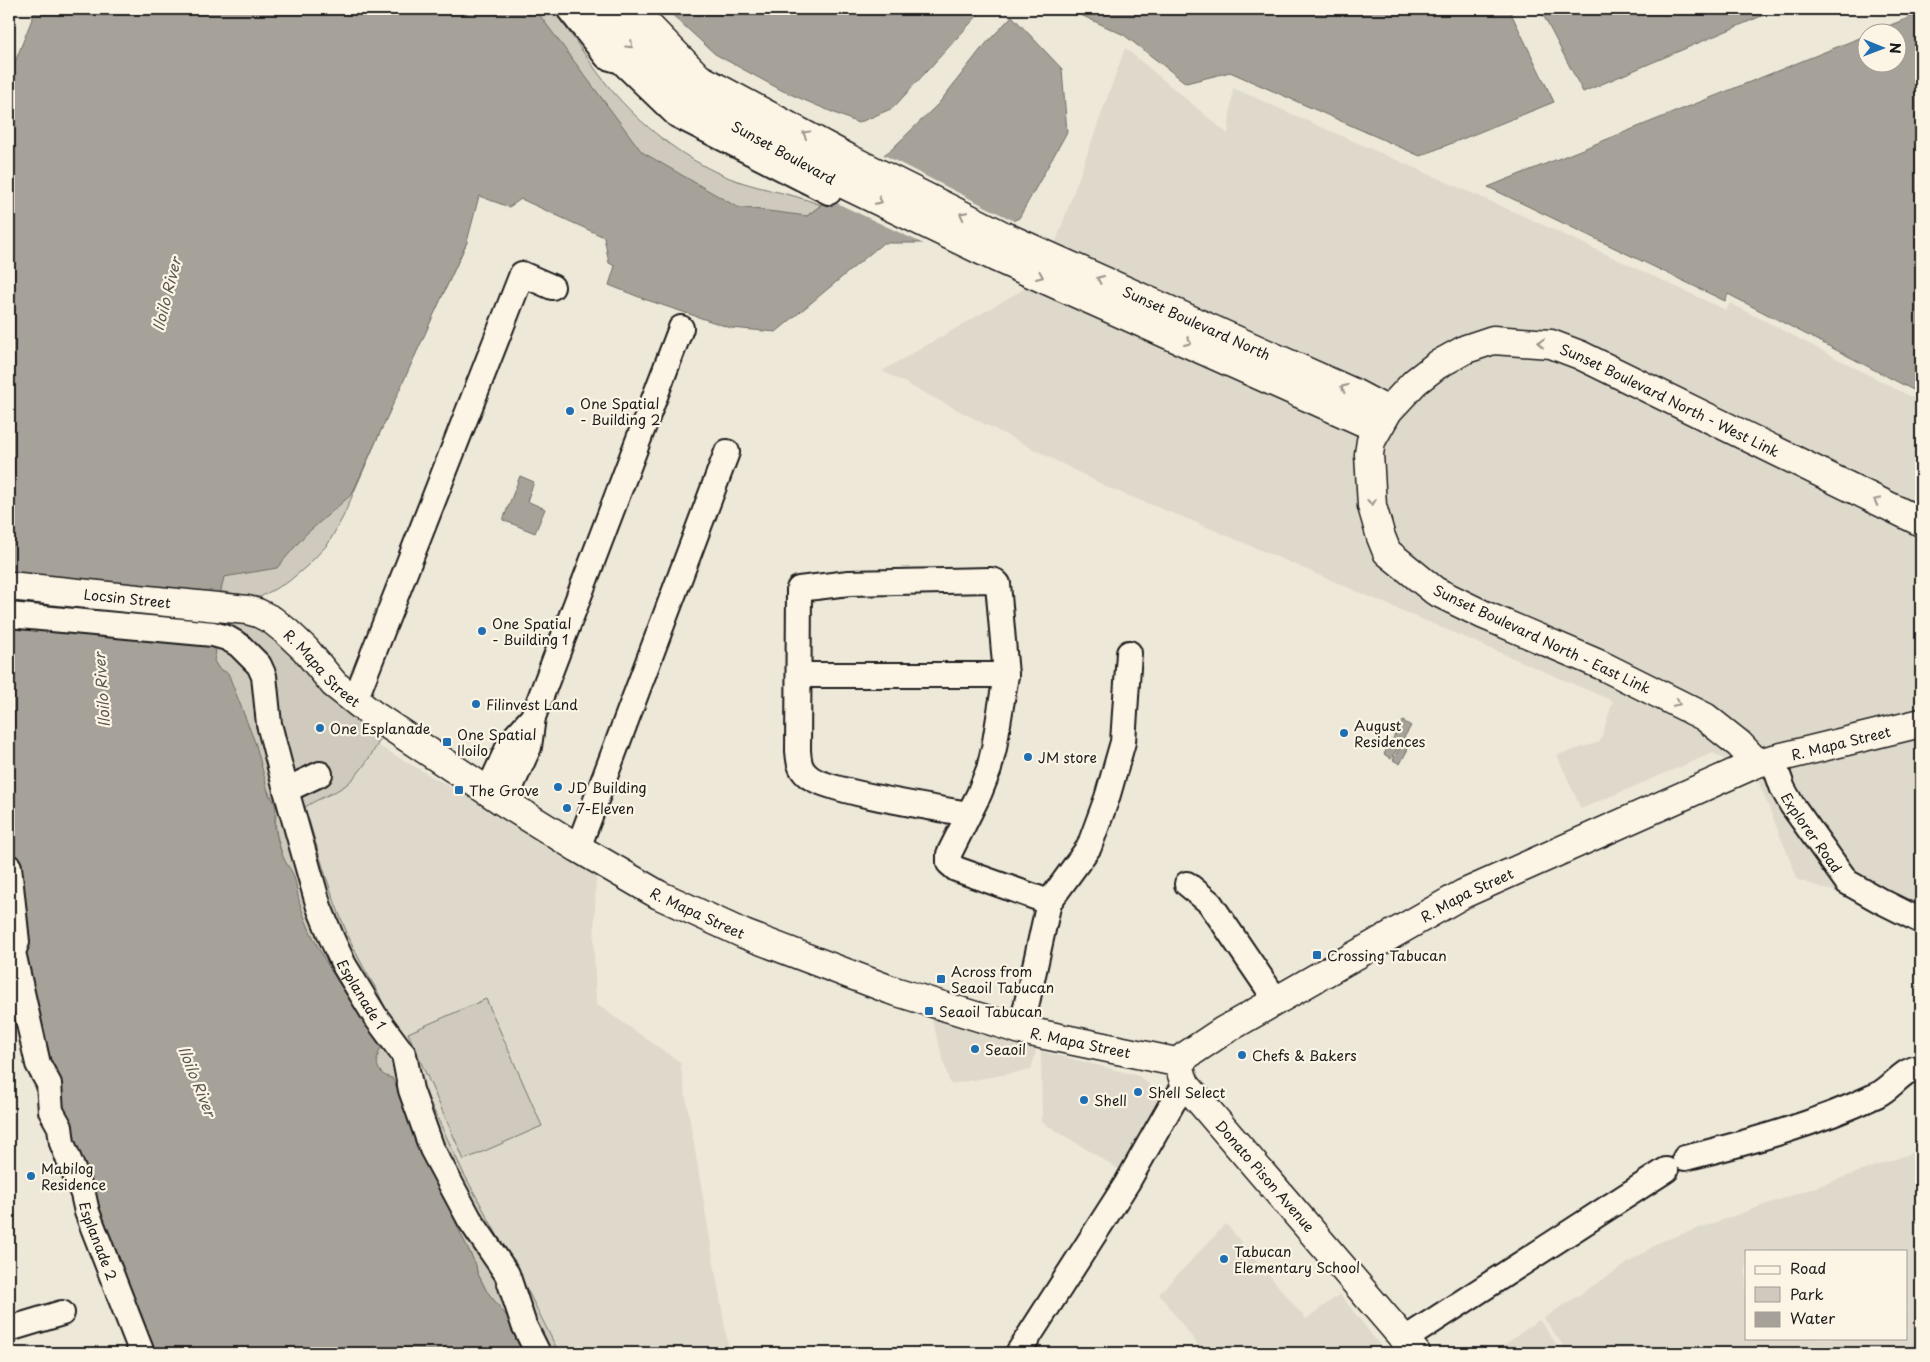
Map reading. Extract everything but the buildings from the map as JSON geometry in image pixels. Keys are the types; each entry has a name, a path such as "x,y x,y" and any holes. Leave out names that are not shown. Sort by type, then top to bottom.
{"main road":[{"name":"Sunset Boulevard","path":"597,9 601,16 683,97 837,177 1001,247"},
{"name":"Sunset Boulevard","path":"632,9 699,78 837,177"},
{"name":"Sunset Boulevard North","path":"1001,247 1354,393 1382,419"},
{"name":"Sunset Boulevard North - West Link","path":"1382,419 1415,382 1436,365 1466,349 1493,340 1551,344 1580,355 1921,522"},
{"name":"Sunset Boulevard North - East Link","path":"1382,419 1371,441 1369,454 1372,506 1387,552 1435,592 1601,665 1705,717 1739,744 1765,761"},
{"name":"Locsin Street","path":"9,586 247,610"},
{"name":"R. Mapa Street","path":"247,610 265,616 287,632 305,649 334,684 355,700 496,797 659,895 744,934 891,990 1021,1030 1183,1074 1184,1057 1223,1031 1463,894 1765,761 1921,723"},
{"name":"Donato Pison Avenue","path":"1183,1074 1411,1346"}],"street":[{"path":"569,9 607,57 621,62 677,115 837,177"},
{"path":"355,700 522,274 552,286"},
{"path":"496,797 529,747 532,717 681,328"},
{"path":"578,848 727,452"},
{"path":"968,814 841,790 808,777 799,765 800,589 849,583 991,580 998,584 1006,675 994,748 989,770 968,814 948,854 949,863 956,869 1050,902"},
{"name":"Esplanade 1","path":"9,614 213,634 227,638 239,645 259,665 264,676 269,724 286,790 320,907 332,939 344,964 375,1016 404,1056 417,1110 436,1157 470,1220 507,1274 524,1325 538,1353"},
{"path":"1021,1030 1050,902 1089,847 1107,798 1124,742 1129,653"},
{"path":"800,675 1006,675"},
{"name":"Explorer Road","path":"1765,761 1792,805 1847,882 1921,921"},
{"path":"286,790 320,774"},
{"name":"Esplanade 2","path":"9,866 17,942 13,952 38,1064 50,1084 51,1111 60,1127 62,1143 83,1194 87,1212 142,1353"},
{"path":"1188,884 1210,903 1276,1000"},
{"path":"1411,1346 1676,1164 1816,1120 1890,1088 1907,1072 1921,1067"},
{"path":"1018,1353 1127,1183 1173,1102 1183,1074"},
{"path":"9,1329 62,1313"}],"shaded area":[{"path":"1125,48 1228,134 1233,88 1526,217 1726,310 1730,303 1921,402 1921,932 1836,892 1798,880 1757,778 1713,753 1581,809 1557,755 1600,742 1613,701 1195,522 1109,488 882,371 1043,278"},
{"name":"The Grove","path":"377,745 536,836 596,874 594,949 596,1004 680,1062 729,1351 727,1353 559,1353 530,1295 464,1174 377,990 357,956 341,922 324,871 305,807 322,796 344,786 356,776"},
{"path":"931,1016 1036,1050 1031,1070 950,1084"},
{"path":"1041,1051 1139,1076 1165,1099 1122,1171 1042,1122"},
{"path":"1921,1150 1921,1353 1722,1353 1701,1345 1692,1353 1568,1353 1544,1318 1660,1242"},
{"name":"Tabucan Elementary School","path":"1226,1224 1306,1319 1340,1294 1386,1353 1204,1353 1159,1294"},
{"path":"1539,1320 1563,1353 1493,1353"}],"green space":[{"path":"509,9 551,9 616,96 656,133 685,155 729,178 821,205 807,216 741,220 641,157"},
{"path":"467,242 395,398 343,517 328,544 288,582 260,597 195,588"},
{"path":"214,621 245,624 261,628 281,641 383,735 367,762 352,780 305,807 335,902 353,947 377,990 464,1174 530,1295 559,1353 510,1353 476,1267 314,976 277,836 273,799 186,658 212,645"},
{"path":"486,999 542,1126 464,1160 408,1033"}],"water":[{"name":"Iloilo River","path":"36,9 532,9 538,13 642,152 737,207 807,216 821,205 826,198 892,149 939,103 981,49 1012,16 1062,69 1067,132 1019,218 966,243 883,243 776,332 731,328 644,299 609,285 615,266 609,263 604,237 521,199 509,207 479,196 467,242 352,494 305,535 277,568 224,577 214,621 212,645 216,651 214,661 219,669 228,673 256,745 269,795 276,807 275,827 279,844 285,861 294,877 299,901 307,923 325,960 381,1048 377,1062 378,1066 383,1074 392,1078 414,1121 486,1290 521,1334 531,1353 151,1353 68,1142 19,953 19,910 9,809 9,783 14,759 9,738 9,77"},
{"path":"666,9 977,9 978,15 893,108 858,123 783,91 715,54"},
{"path":"1068,9 1509,9 1554,102 1420,156 1230,72 1186,83 1124,35"},
{"path":"1540,9 1778,9 1583,92"},
{"path":"1921,13 1921,394 1728,294 1725,301 1488,187 1858,39 1858,72 1908,72 1908,22 1898,22"},
{"path":"520,476 534,482 527,501 545,509 535,533 503,520"},
{"path":"1403,721 1411,726 1391,759 1384,754"},
{"path":"1403,741 1410,745 1400,764 1393,760"}],"pier":[{"path":"882,154 1016,222 967,246 928,246 826,198 828,193"}],"place":[{"name":"One Spatial - Building 2","path":"570,411"},
{"name":"One Spatial - Building 1","path":"482,631"},
{"name":"Filinvest Land","path":"476,704"},
{"name":"One Esplanade","path":"320,728"},
{"name":"August Residences","path":"1344,733"},
{"name":"One Spatial Iloilo","path":"447,742"},
{"name":"JM store","path":"1028,757"},
{"name":"JD Building","path":"558,787"},
{"name":"The Grove","path":"459,790"},
{"name":"7-Eleven","path":"567,808"},
{"name":"Crossing Tabucan","path":"1317,955"},
{"name":"Across from Seaoil Tabucan","path":"941,979"},
{"name":"Seaoil Tabucan","path":"929,1011"},
{"name":"Seaoil","path":"975,1049"},
{"name":"Chefs & Bakers","path":"1242,1055"},
{"name":"Shell Select","path":"1138,1092"},
{"name":"Shell","path":"1084,1100"},
{"name":"Mabilog Residence","path":"31,1176"},
{"name":"Tabucan Elementary School","path":"1224,1259"}]}
